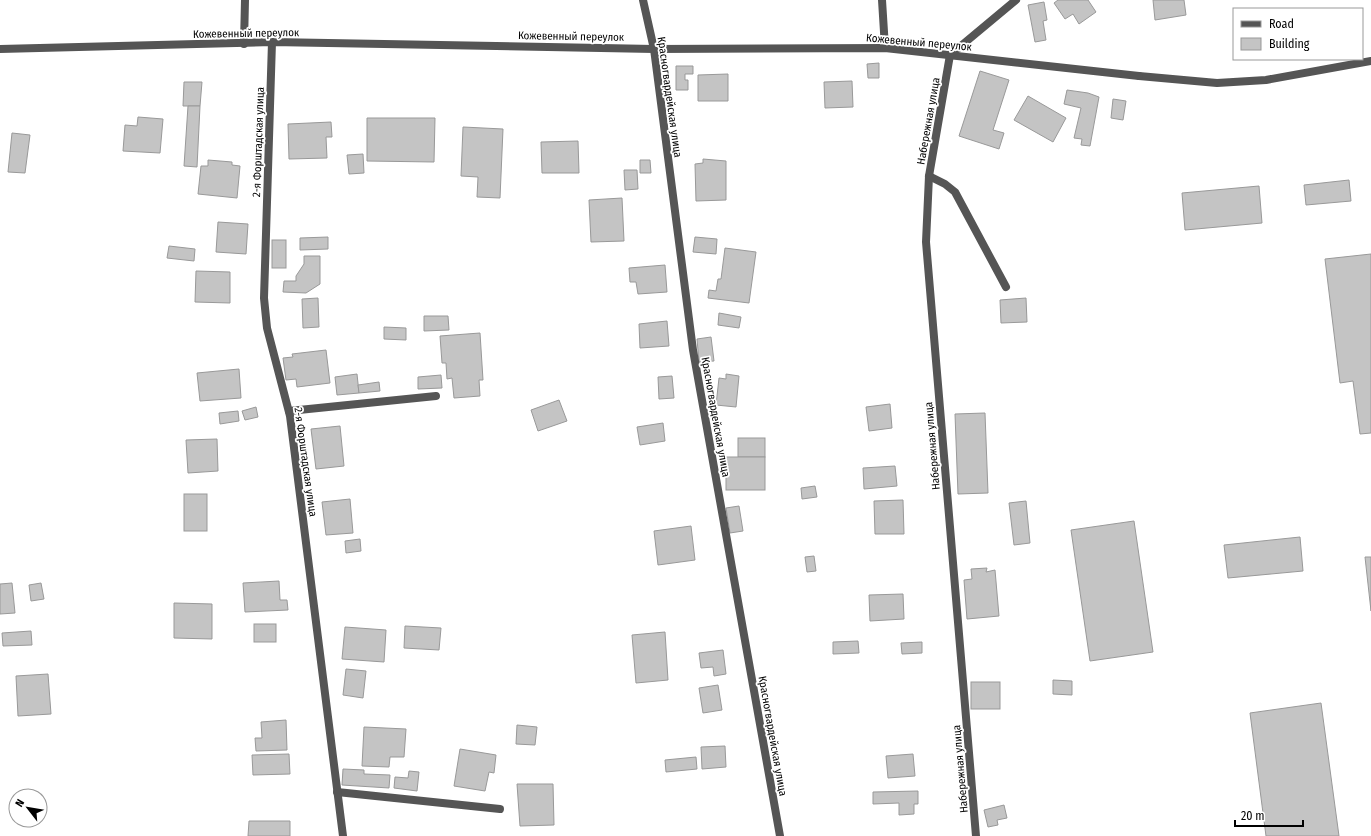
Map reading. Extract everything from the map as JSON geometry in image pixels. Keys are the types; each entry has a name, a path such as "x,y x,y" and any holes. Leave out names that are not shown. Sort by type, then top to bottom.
{"street":[{"path":"244,44 245,0"},
{"name":"Красногвардейская улица","path":"643,0 654,48 693,350 780,836"},
{"path":"882,0 884,48"},
{"path":"950,55 1016,0"},
{"name":"Кожевенный переулок","path":"0,49 244,44 272,42 654,48 884,48 1217,83 1266,80 1371,61"},
{"name":"2-я Форштадская улица","path":"272,42 264,298 267,328 289,411 343,836"},
{"name":"Набережная улица","path":"950,55 930,176 926,242 976,836"},
{"path":"930,176 945,184 955,192 1006,287"},
{"path":"289,411 436,396"},
{"path":"337,792 500,809"}],"building":[{"path":"1058,0 1088,0 1096,12 1079,24 1073,14 1065,19 1054,3"},
{"path":"1153,0 1184,0 1186,15 1155,20"},
{"path":"1044,2 1047,20 1043,21 1046,40 1035,42 1028,5"},
{"path":"879,63 879,78 868,78 867,64"},
{"path":"676,66 693,66 693,74 685,74 685,80 688,80 688,90 676,90"},
{"path":"980,71 1009,80 993,130 1004,133 999,149 959,136"},
{"path":"728,74 728,101 698,101 698,75"},
{"path":"852,81 853,107 825,108 824,82"},
{"path":"184,82 202,82 200,106 183,106"},
{"path":"1067,90 1088,93 1099,97 1090,146 1081,145 1082,139 1074,138 1081,108 1064,104"},
{"path":"1028,96 1066,118 1053,142 1014,120"},
{"path":"1113,99 1126,101 1123,120 1111,118"},
{"path":"188,106 200,106 197,167 184,166"},
{"path":"138,117 163,119 160,153 123,151 125,125 137,126"},
{"path":"367,118 435,118 434,162 367,161"},
{"path":"331,122 332,137 326,137 327,158 289,159 288,124"},
{"path":"463,127 503,129 500,198 477,197 478,177 461,176"},
{"path":"12,133 30,135 25,173 8,172"},
{"path":"578,141 579,173 542,173 541,142"},
{"path":"363,154 364,173 349,174 347,155"},
{"path":"703,159 726,161 726,200 696,201 695,164 703,163"},
{"path":"208,160 232,162 232,165 240,166 237,198 198,194 201,166 208,166"},
{"path":"640,160 650,160 651,173 640,173"},
{"path":"624,170 637,170 638,189 625,190"},
{"path":"1349,180 1351,201 1306,205 1304,185"},
{"path":"1259,186 1262,223 1185,230 1182,193"},
{"path":"622,198 624,241 591,242 589,200"},
{"path":"218,222 248,224 246,254 216,252"},
{"path":"328,237 328,249 300,250 300,238"},
{"path":"695,237 717,239 716,254 693,252"},
{"path":"272,240 286,240 286,268 272,268"},
{"path":"169,246 195,249 194,261 167,258"},
{"path":"725,248 756,252 749,303 708,298 709,290 716,291 718,279 721,279"},
{"path":"1371,254 1371,433 1360,434 1353,381 1340,383 1325,259"},
{"path":"304,256 320,256 320,284 306,293 283,292 284,281 296,281 296,276 304,264"},
{"path":"665,265 667,292 638,294 636,282 630,282 629,268"},
{"path":"196,271 230,272 230,303 195,302"},
{"path":"318,298 319,327 303,328 302,299"},
{"path":"1026,298 1027,322 1001,323 1000,300"},
{"path":"719,313 741,317 739,328 718,325"},
{"path":"424,316 448,316 449,330 424,331"},
{"path":"667,321 669,346 640,348 639,324"},
{"path":"384,327 406,328 406,340 384,339"},
{"path":"480,333 483,380 479,380 480,396 454,398 452,378 447,379 446,363 442,363 440,336"},
{"path":"711,337 714,361 699,362 697,339"},
{"path":"326,350 330,383 297,387 296,379 286,380 283,358 293,357 292,354"},
{"path":"239,369 241,398 200,401 197,373"},
{"path":"357,374 359,393 337,395 335,377"},
{"path":"726,374 739,376 736,407 716,405 719,378 726,379"},
{"path":"441,375 442,388 418,389 418,377"},
{"path":"672,376 674,398 659,399 658,377"},
{"path":"379,382 380,391 359,393 358,385"},
{"path":"559,400 567,421 538,431 531,410"},
{"path":"890,404 892,428 869,431 866,407"},
{"path":"256,407 258,417 245,420 242,411"},
{"path":"238,411 239,421 220,424 219,413"},
{"path":"985,413 988,493 958,494 955,414"},
{"path":"663,423 665,441 640,445 637,427"},
{"path":"340,426 344,466 316,469 311,429"},
{"path":"738,438 765,438 765,457 738,457"},
{"path":"217,439 218,471 188,473 186,440"},
{"path":"726,457 765,457 765,490 726,490"},
{"path":"895,466 897,486 864,489 863,468"},
{"path":"815,486 817,497 802,499 801,488"},
{"path":"184,494 207,494 207,531 184,531"},
{"path":"350,499 353,533 326,535 322,502"},
{"path":"903,500 904,534 875,534 874,501"},
{"path":"1026,501 1030,543 1014,545 1009,503"},
{"path":"739,506 743,531 730,533 726,508"},
{"path":"1134,521 1153,652 1090,661 1071,530"},
{"path":"691,526 695,560 658,565 654,531"},
{"path":"1300,537 1303,571 1228,578 1224,545"},
{"path":"360,539 361,551 346,553 345,541"},
{"path":"814,556 816,571 807,572 805,557"},
{"path":"1365,557 1371,557 1371,611"},
{"path":"987,568 986,572 995,570 999,616 967,619 964,580 972,579 971,569"},
{"path":"279,581 280,600 287,600 288,610 245,612 243,583"},
{"path":"12,583 15,613 0,614 0,584"},
{"path":"41,583 44,599 31,601 29,585"},
{"path":"903,594 904,619 870,621 869,595"},
{"path":"174,603 212,604 212,639 174,638"},
{"path":"254,624 276,624 276,642 254,642"},
{"path":"405,626 441,628 439,650 404,648"},
{"path":"345,627 386,630 384,662 342,659"},
{"path":"31,631 32,645 3,646 2,633"},
{"path":"665,632 668,680 636,683 632,635"},
{"path":"858,641 859,653 833,654 833,642"},
{"path":"922,642 922,653 902,654 901,643"},
{"path":"723,650 726,674 714,676 713,667 701,668 699,653"},
{"path":"346,669 366,671 363,698 343,695"},
{"path":"48,674 51,714 18,716 16,676"},
{"path":"1053,680 1072,681 1072,695 1053,694"},
{"path":"971,682 1000,682 1000,709 971,709"},
{"path":"718,685 722,710 703,713 699,688"},
{"path":"1321,703 1339,836 1266,836 1250,713"},
{"path":"286,720 287,750 256,751 255,738 262,738 261,722"},
{"path":"517,725 537,727 535,745 516,744"},
{"path":"364,727 406,729 404,757 390,757 389,767 362,766"},
{"path":"725,746 726,767 702,769 701,747"},
{"path":"460,749 496,755 494,773 489,772 485,791 454,786"},
{"path":"289,754 290,774 253,775 252,755"},
{"path":"913,754 915,776 888,778 886,756"},
{"path":"696,757 697,769 666,772 665,760"},
{"path":"343,769 364,770 364,774 390,775 389,788 342,785"},
{"path":"409,771 419,772 417,791 394,788 395,777 408,778"},
{"path":"517,784 553,784 554,825 520,826"},
{"path":"918,791 918,804 914,804 914,814 899,815 899,803 873,804 873,792"},
{"path":"1004,805 1007,818 997,820 998,825 988,827 984,810"},
{"path":"249,821 290,821 290,836 248,836"}]}
